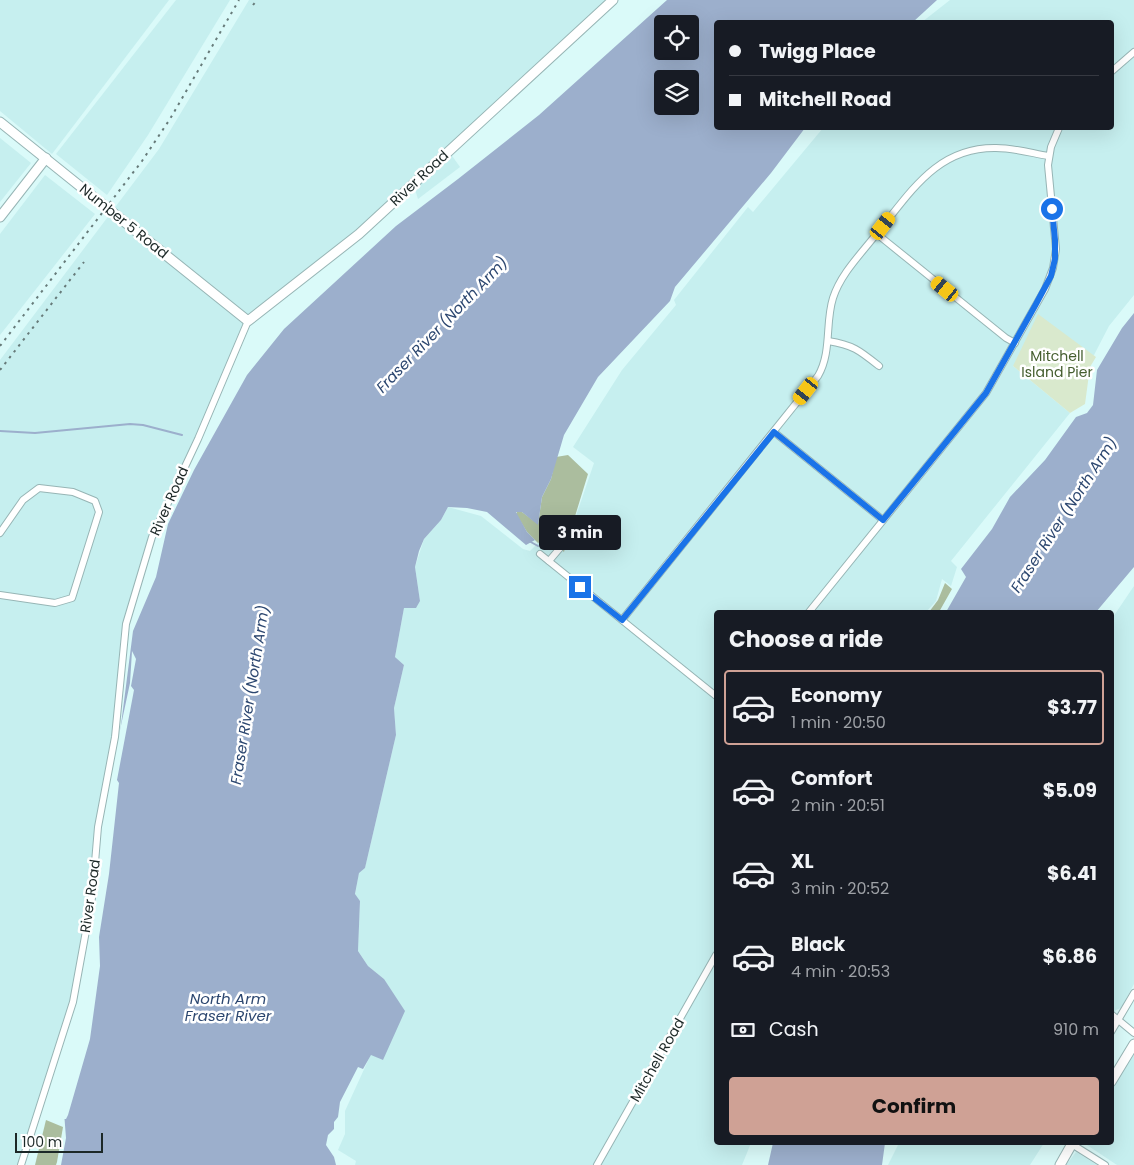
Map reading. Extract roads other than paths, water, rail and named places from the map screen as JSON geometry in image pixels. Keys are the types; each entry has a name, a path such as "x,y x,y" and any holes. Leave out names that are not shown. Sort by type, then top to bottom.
{"street":[{"name":"River Road","path":"22,1165 73,1002 92,898 98,828 114,737 126,624 152,537 198,439 248,321 359,234 613,0"},
{"path":"1114,69 1134,52"},
{"name":"Number 5 Road","path":"0,122 248,321"},
{"path":"811,610 986,393 1045,289 1055,259 1055,240 1048,181 1048,156 1058,130"},
{"path":"622,620 774,432 822,369 828,341 831,309 840,282 921,178 939,164 964,152 996,148 1016,149 1048,156"},
{"path":"0,217 46,158"},
{"path":"876,234 1006,338 1015,343"},
{"path":"828,341 848,344 879,366"},
{"path":"774,432 883,520"},
{"path":"0,533 23,500 39,488 73,492 95,501 99,512 72,598 55,604 0,595"},
{"path":"549,562 560,548"},
{"path":"540,554 714,694"},
{"name":"Mitchell Road","path":"597,1165 714,959"},
{"path":"1114,1027 1134,993"},
{"path":"1114,1017 1134,1033"},
{"path":"1114,1077 1134,1044"},
{"path":"1060,1165 1071,1145"},
{"path":"1075,1145 1105,1165"}],"water":[{"name":"North Arm Fraser River","path":"667,0 937,0 915,20 714,20 714,130 803,130 771,173 675,287 670,301 598,377 564,435 551,479 542,497 538,525 522,512 516,512 527,532 535,540 526,545 487,512 448,507 441,520 424,539 415,567 420,601 416,608 404,608 395,657 404,665 394,708 396,735 365,868 359,873 355,894 360,901 358,951 368,966 384,979 405,1011 383,1060 371,1055 363,1069 358,1067 340,1102 338,1117 334,1122 334,1129 328,1135 326,1145 334,1157 336,1165 61,1165 66,1138 64,1112 84,1033 133,631 156,577 168,524 194,470 247,375 284,329 396,226 539,115"},
{"name":"Fraser River (North Arm)","path":"1134,313 1134,567 1098,610 947,610 966,577 961,569 992,529 1010,497 1045,460 1076,417 1087,413 1093,405 1097,370 1122,328"},
{"path":"772,1145 885,1145 882,1165 768,1165"}],"waterway":[{"path":"0,431 35,433 130,424 143,425 182,435"},
{"path":"529,541 538,546"}],"railway":[{"path":"0,346 142,161 170,119 239,0"},
{"path":"253,5 257,0"},
{"path":"0,370 84,262"}],"park label":[{"name":"Mitchell Island Pier","path":"1057,364"}]}
